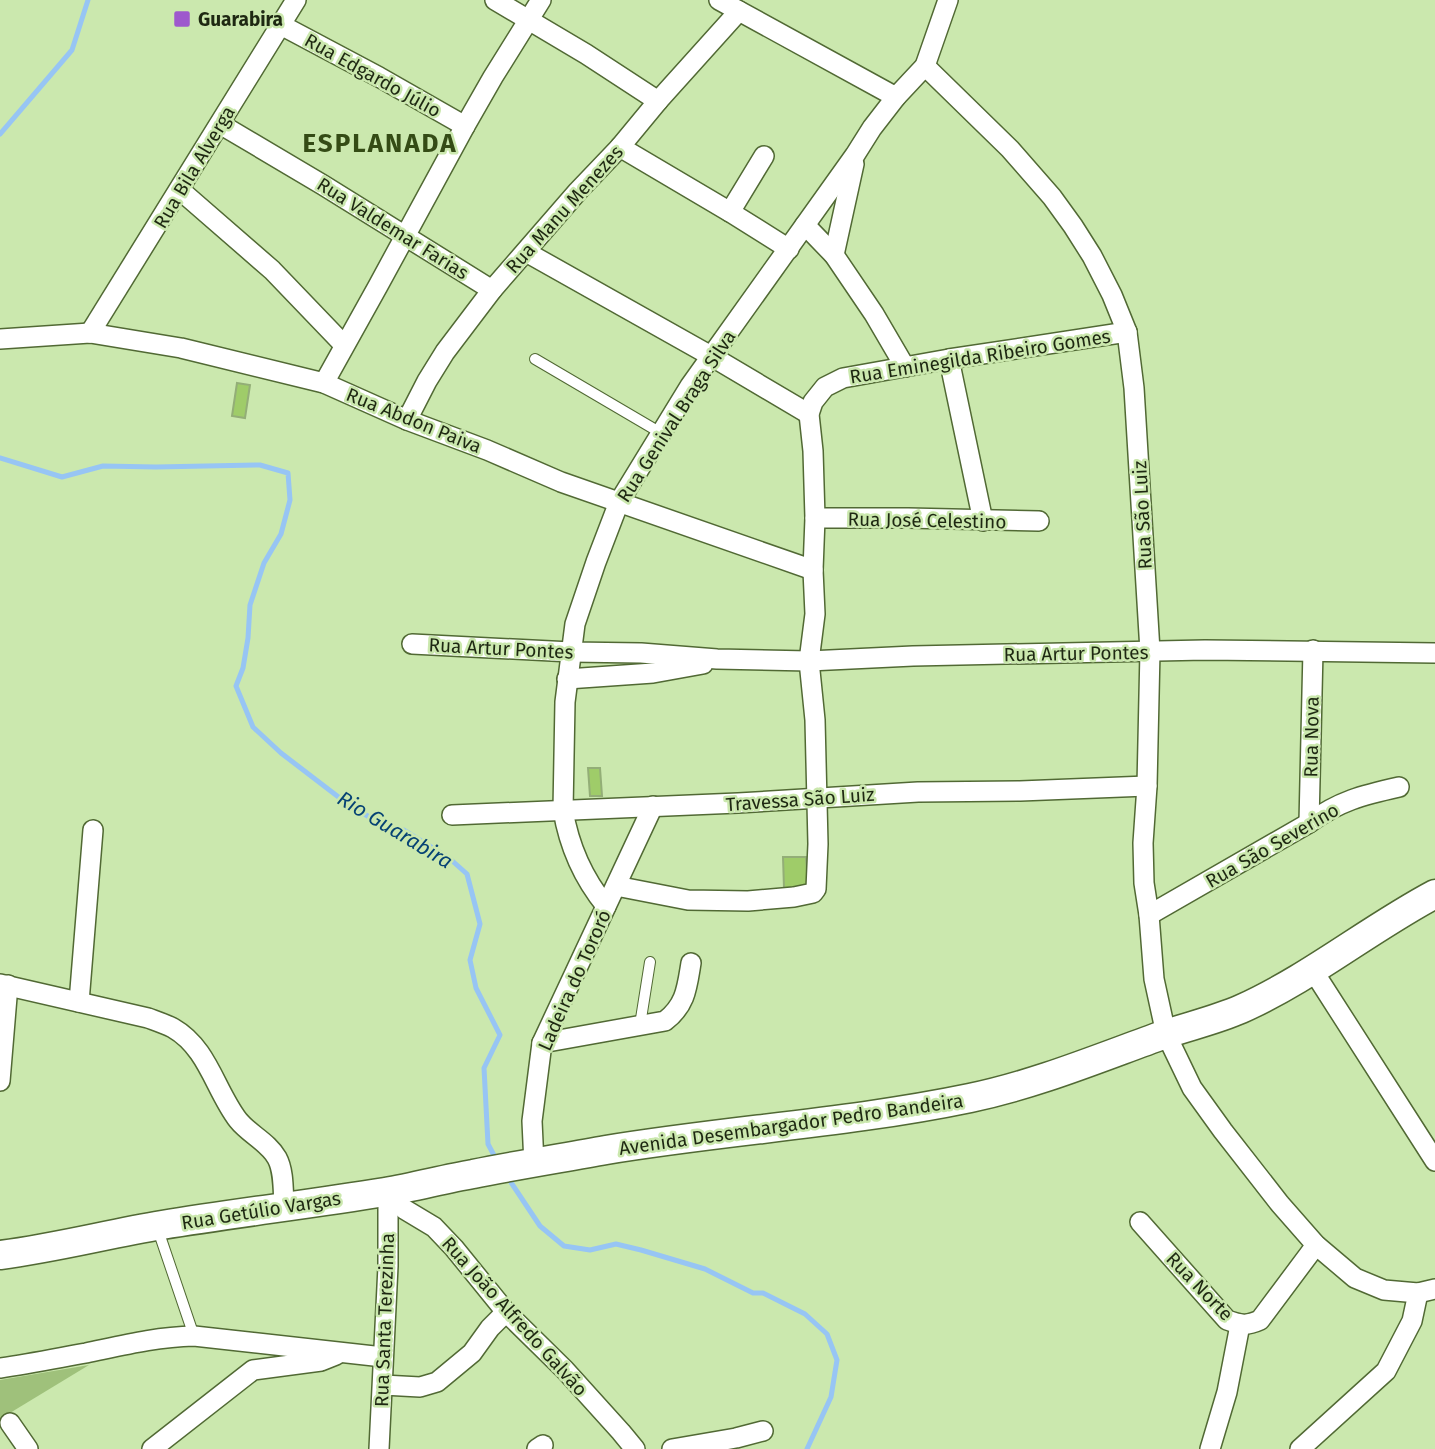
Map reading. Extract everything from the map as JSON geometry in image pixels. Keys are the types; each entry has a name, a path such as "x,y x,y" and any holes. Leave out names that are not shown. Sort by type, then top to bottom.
{"main road":[{"name":"Avenida Desembargador Pedro Bandeira","path":"528,1165 698,1136 869,1115 973,1098 1054,1075 1242,1008 1435,894"},
{"name":"Rua Getúlio Vargas","path":"0,1255 157,1226 387,1191 528,1165"}],"street":[{"name":"Rua Bila Alverga","path":"90,333 296,0"},
{"path":"495,0 658,101"},
{"path":"324,383 465,126 541,0"},
{"path":"719,0 896,97"},
{"name":"Rua Genival Braga Silva","path":"606,906 582,871 566,828 563,810 565,702 571,652 575,624 596,562 619,502 711,356 872,128 925,66 948,0"},
{"name":"Rua Manu Menezes","path":"407,420 445,352 492,290 739,11"},
{"name":"Rua Edgardo Júlio","path":"281,25 465,126"},
{"name":"Rua São Luiz","path":"925,66 1010,149 1052,197 1092,256 1127,332 1134,388 1150,651 1144,883 1150,915 1154,979 1166,1034 1192,1087 1223,1131 1316,1245 1355,1278 1384,1290 1427,1291"},
{"name":"Rua Valdemar Farias","path":"220,124 492,290"},
{"path":"620,147 789,249"},
{"name":"Rua Genival Braga Silva","path":"834,255 855,155"},
{"path":"730,212 764,156"},
{"path":"180,190 272,271 344,345"},
{"path":"806,225 834,255 874,314 905,367"},
{"path":"526,252 809,414 815,518 814,614 809,661 815,720 818,844 816,889 794,897 748,901 688,900 616,886"},
{"name":"Rua Eminegilda Ribeiro Gomes","path":"809,414 818,394 836,381 949,359 1127,332"},
{"name":"Rua Abdon Paiva","path":"0,339 90,333 181,348 324,383 407,420 561,482 813,570"},
{"path":"949,359 983,521"},
{"name":"Rua José Celestino","path":"815,518 1039,521"},
{"name":"Rua Artur Pontes","path":"412,644 809,661 1150,651 1313,650 1435,653"},
{"name":"Rua Nova","path":"1309,823 1313,650"},
{"name":"Rua Artur Pontes","path":"568,679 653,673 717,659"},
{"name":"Travessa São Luiz","path":"452,815 738,803 918,792 1147,786"},
{"name":"Rua São Severino","path":"1150,915 1325,812 1362,795 1399,788"},
{"name":"Ladeira do Tororó","path":"528,1165 542,1043 653,806"},
{"path":"79,1002 93,830"},
{"path":"542,1043 665,1021 677,1011 684,999 691,963"},
{"path":"1312,969 1435,1161"},
{"path":"0,1082 4,984 148,1018 171,1027 185,1036 208,1066 240,1122 277,1157 282,1174 284,1206"},
{"name":"Rua João Alfredo Galvão","path":"387,1191 404,1209 434,1227 506,1312 565,1370 635,1449"},
{"name":"Rua Santa Terezinha","path":"379,1449 388,1266 387,1191"},
{"name":"Rua Norte","path":"1140,1222 1227,1320 1240,1325 1250,1325 1260,1320 1316,1245"},
{"path":"1300,1449 1386,1371 1427,1291"},
{"path":"383,1385 420,1387 437,1382 472,1353 490,1328 506,1312"},
{"path":"1210,1449 1227,1392 1240,1325"},
{"path":"0,1368 141,1340 194,1336 383,1357"},
{"path":"152,1449 253,1370 321,1361 344,1353"},
{"path":"10,1423 28,1449"},
{"path":"672,1449 763,1431"}],"lane":[{"path":"535,359 661,433"},
{"path":"640,1026 650,962"},
{"path":"157,1226 194,1336"}],"green space":[{"path":"89,1365 0,1419 0,1380"}],"building":[{"path":"237,383 250,385 245,418 232,416"},
{"path":"588,768 600,768 602,796 590,796"},
{"path":"783,857 806,857 808,887 784,888"}],"waterway":[{"name":"Rio Guarabira","path":"0,134 72,50 88,0"},
{"name":"Rio Guarabira","path":"0,458 62,477 103,466 260,465 288,473 290,500 281,534 264,563 250,605 243,668 236,686 253,727 281,753 345,802 387,828 404,830 449,858 467,874 480,924 470,960 476,988 500,1035 484,1068 488,1144 497,1161"},
{"name":"Rio Guarabira","path":"506,1175 540,1226 564,1246 590,1250 616,1244 705,1269 753,1293 763,1293 805,1314 827,1334 837,1360 831,1397 807,1449"}],"place":[{"name":"Guarabira","path":"182,19"}],"district":[{"name":"ESPLANADA","path":"380,143"}]}
